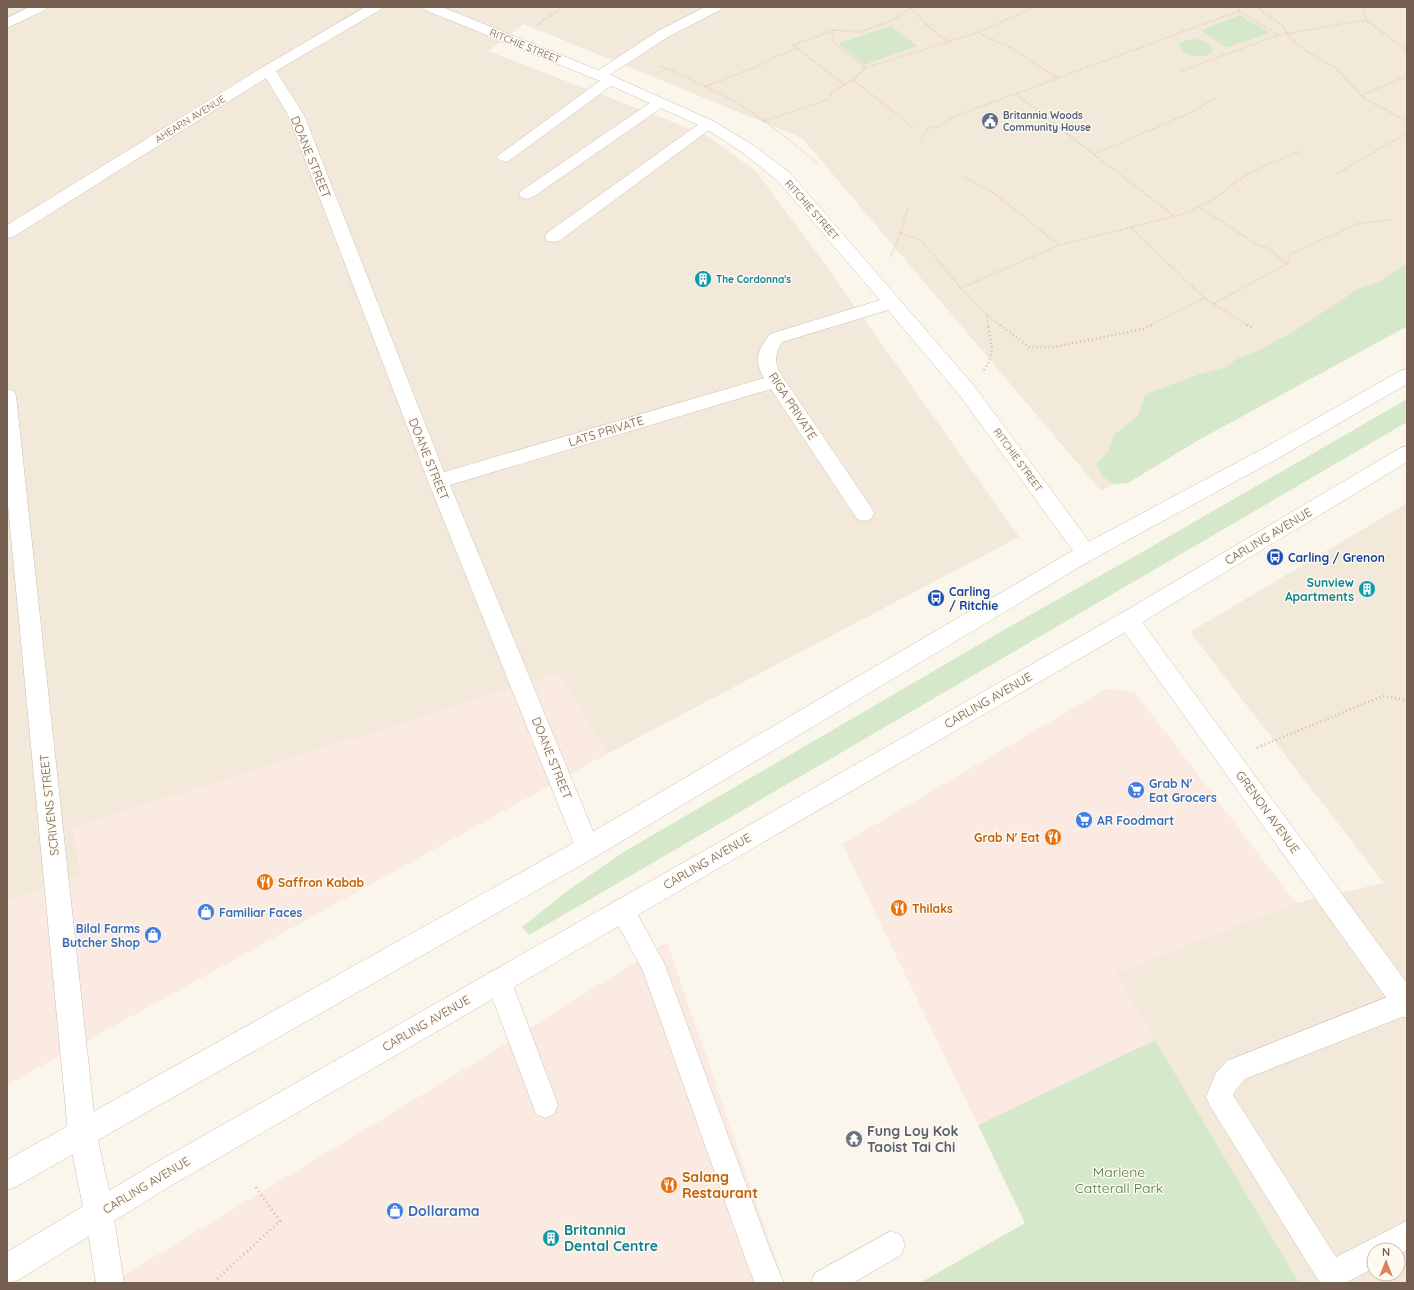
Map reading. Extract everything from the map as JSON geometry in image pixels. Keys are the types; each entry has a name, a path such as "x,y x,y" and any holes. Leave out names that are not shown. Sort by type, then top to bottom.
{"street":[{"path":"7,24 40,7"},
{"name":"AHEARN AVENUE","path":"7,233 268,70 375,7"},
{"name":"RITCHIE STREET","path":"430,7 604,78 708,124 748,149 784,177 968,392 1086,553"},
{"name":"DOANE STREET","path":"268,70 296,115 438,481 588,848"},
{"name":"RIGA PRIVATE","path":"864,513 767,368 766,352 776,338 892,303"},
{"path":"7,1176 82,1132 588,848 1086,553 1275,451 1407,376"},
{"name":"LATS PRIVATE","path":"438,481 775,381"},
{"name":"SCRIVENS STREET","path":"8,403 82,1132 99,1212"},
{"name":"CARLING AVENUE","path":"7,1269 99,1212 1128,620 1407,453"},
{"name":"GRENON AVENUE","path":"1128,620 1406,1004"}],"lane":[{"path":"505,157 604,78 663,34 714,7"},
{"path":"527,194 659,103"},
{"path":"553,237 708,124"},
{"path":"622,910 653,965 758,1256 770,1283"},
{"path":"499,981 545,1105"},
{"path":"1366,1257 1331,1275 1218,1097 1224,1082 1236,1070 1406,1004"},
{"path":"99,1212 110,1283"},
{"path":"1394,1242 1407,1235"},
{"path":"825,1283 891,1245"}],"path":[{"path":"763,122 829,99 834,91 853,80 865,68 979,32 1035,7"},
{"path":"1257,7 1282,25 1292,40 1297,44 1336,68 1365,99 1407,121"},
{"path":"1363,7 1366,20 1407,50"},
{"path":"845,85 793,45 834,30 860,32 893,20 910,8 936,33 949,42"},
{"path":"1239,11 1278,35"},
{"path":"920,142 928,128 941,126 953,117 1239,11"},
{"path":"1179,72 1278,35 1366,20"},
{"path":"834,30 833,41 865,68"},
{"path":"979,32 1011,48 1058,78"},
{"path":"705,86 761,65 772,58 797,49"},
{"path":"657,64 705,86 741,106 819,164"},
{"path":"1362,96 1407,76"},
{"path":"853,80 914,128"},
{"path":"1016,94 1174,216"},
{"path":"1095,154 1190,113 1217,97"},
{"path":"1336,174 1407,133"},
{"path":"961,288 1059,245 1183,214 1216,198 1238,180 1264,166 1301,151"},
{"path":"964,177 991,191 1059,245"},
{"path":"888,262 910,205"},
{"path":"1198,206 1258,245 1270,248 1288,264"},
{"path":"1214,304 1288,264 1291,254 1358,224 1394,219"},
{"path":"1131,228 1204,298 1254,329"},
{"path":"900,233 921,240 961,288 987,315 1029,347 1055,347 1143,329 1204,298"},
{"path":"984,371 991,360 992,351 987,315"},
{"path":"1229,759 1383,696 1407,700"},
{"path":"217,1279 280,1221 254,1185"}],"shaded area":[{"path":"7,7 1407,7 1407,327 1101,491 802,138 524,24 488,51 704,134 756,171 827,267 1019,537 607,754 559,674 72,828 82,875 7,902"},
{"path":"1407,503 1407,1283 1299,1283 1115,973 1296,903 1384,883 1190,632"},
{"path":"558,673 607,754 7,1085 7,902 82,875 72,828"},
{"path":"1106,689 1134,691 1296,903 1115,973 1155,1040 978,1125 842,844"},
{"path":"667,942 784,1283 111,1283 458,1073"}],"green space":[{"path":"1240,15 1270,33 1226,48 1201,30"},
{"path":"891,26 917,46 864,65 839,43"},
{"path":"1191,39 1206,42 1213,49 1212,52 1199,57 1186,53 1179,46 1180,43"},
{"path":"1407,263 1407,326 1197,441 1128,483 1113,484 1101,475 1097,464 1108,451 1114,435 1138,416 1145,396 1149,393 1200,374 1227,367 1235,360 1258,351 1296,330 1358,289 1379,282"},
{"path":"1407,399 1407,422 529,935 522,927 570,889 622,853 1021,620 1130,559"},
{"name":"Marlene Catterall Park","path":"1155,1040 1299,1283 920,1283 1025,1223 978,1125"}],"place":[{"name":"Britannia Woods Community House","path":"990,121"},
{"name":"The Cordonna's","path":"703,279"},
{"name":"Carling / Grenon","path":"1275,557"},
{"name":"Sunview Apartments","path":"1367,589"},
{"name":"Carling / Ritchie","path":"936,598"},
{"name":"Grab N' Eat Grocers","path":"1136,790"},
{"name":"AR Foodmart","path":"1084,820"},
{"name":"Grab N' Eat","path":"1053,837"},
{"name":"Saffron Kabab","path":"265,882"},
{"name":"Thilaks","path":"899,908"},
{"name":"Familiar Faces","path":"206,912"},
{"name":"Bilal Farms Butcher Shop","path":"153,935"},
{"name":"Fung Loy Kok Taoist Tai Chi","path":"854,1139"},
{"name":"Salang Restaurant","path":"669,1185"},
{"name":"Dollarama","path":"395,1211"},
{"name":"Britannia Dental Centre","path":"551,1238"}]}
